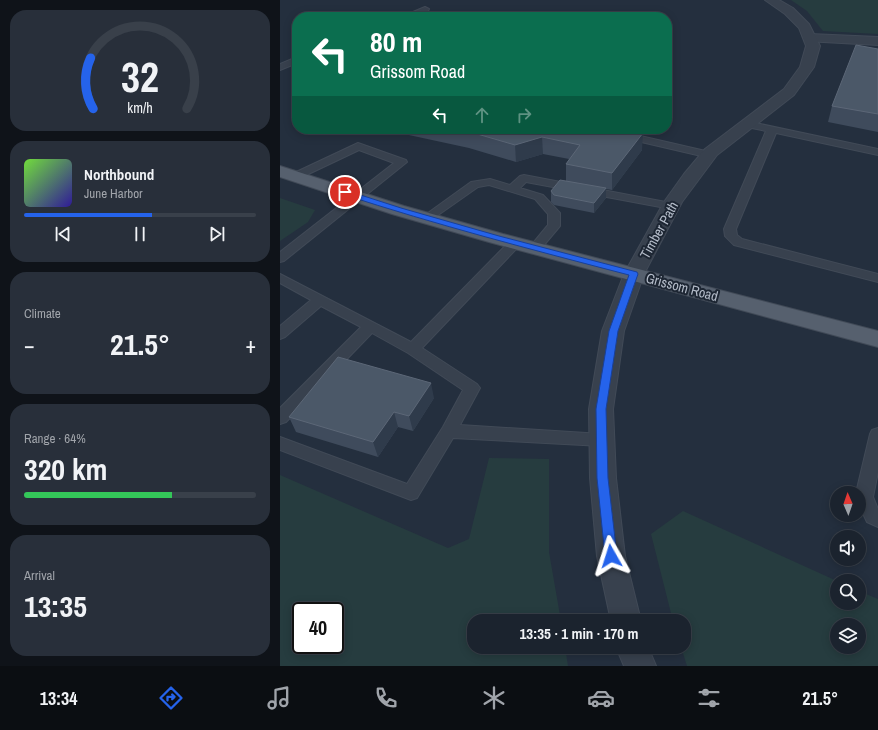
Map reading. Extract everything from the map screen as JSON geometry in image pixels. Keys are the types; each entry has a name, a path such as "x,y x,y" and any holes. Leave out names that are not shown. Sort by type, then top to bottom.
{"main road":[{"name":"Grissom Road","path":"288,174 427,218 515,243 878,339"}],"street":[{"path":"771,0 798,19 805,27 810,38 878,41"},
{"name":"Timber Path","path":"624,614 611,556 603,478 601,409 613,331 634,274 671,206 690,178 710,155 746,124 789,92 800,79 807,67 813,46 810,38"},
{"path":"635,654 640,666"}],"lane":[{"path":"417,12 424,9"},
{"path":"280,67 292,62"},
{"path":"746,124 878,152"},
{"path":"772,130 730,229 731,236 738,242 878,278"},
{"path":"617,134 662,146 710,155"},
{"path":"280,258 402,162 358,146 288,174"},
{"path":"512,189 524,178 671,206"},
{"path":"427,218 475,184 490,182 539,197 554,213 554,226 536,248"},
{"path":"413,349 515,243"},
{"path":"280,278 413,349 472,388 449,431 412,493 280,443"},
{"path":"280,334 320,299"},
{"path":"280,418 371,326"},
{"path":"449,431 602,440"},
{"path":"878,434 864,497 874,517 878,519"}],"green space":[{"path":"791,0 878,0 878,34 823,31 807,11"},
{"path":"280,198 315,210 308,222 280,241"},
{"path":"489,458 549,459 549,552 560,614 467,614 467,654 566,654 568,666 280,666 280,475 448,548 469,539"},
{"path":"683,511 830,578 830,610 866,610 866,594 878,599 878,666 687,666 683,654 691,654 691,614 671,614 651,534"}],"building":[{"path":"856,45 878,49 878,114 832,106"},
{"path":"477,134 642,134 612,173 566,164 580,145 542,137 515,145"},
{"path":"560,180 606,188 594,203 554,195 551,191"},
{"path":"338,357 431,383 409,416 394,412 373,442 289,417"}],"route":[{"path":"345,192 398,210 496,238 634,274 613,331 601,409 603,478 611,556"}]}
